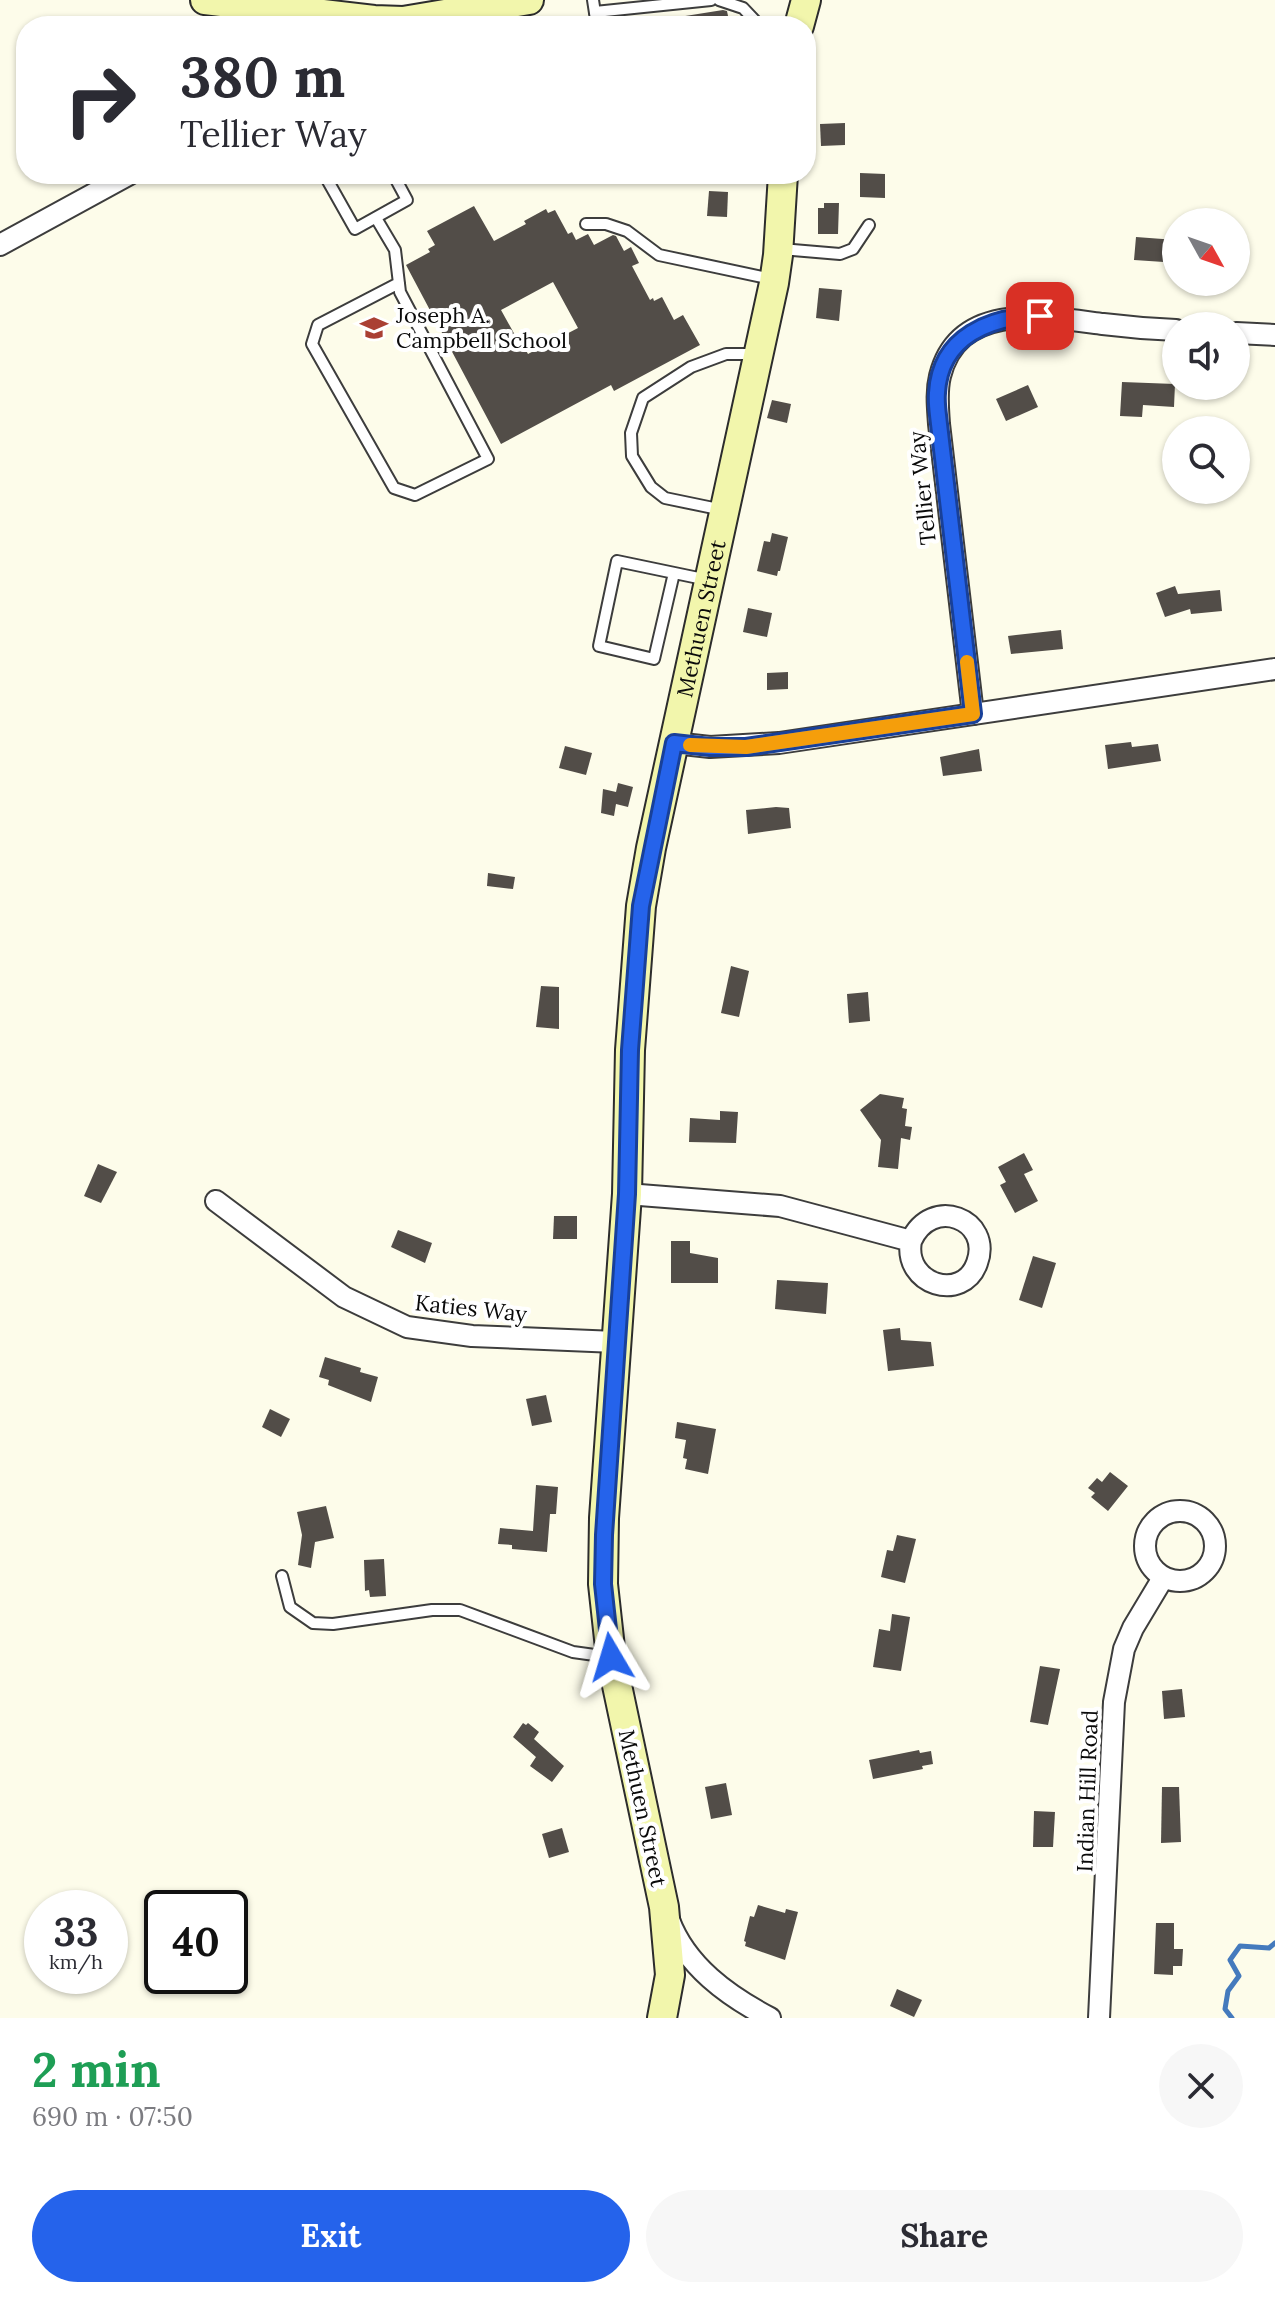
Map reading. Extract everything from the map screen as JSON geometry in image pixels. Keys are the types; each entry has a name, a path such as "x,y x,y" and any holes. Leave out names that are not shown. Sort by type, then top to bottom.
{"street":[{"path":"205,0 340,16"},
{"path":"438,16 529,0"},
{"path":"0,245 112,184"},
{"name":"Methuen Street","path":"662,2018 670,1975 663,1901 611,1657 603,1584 604,1518 627,1194 630,1050 641,906 774,279 782,184"},
{"name":"Tellier Way","path":"973,714 939,424 937,393 944,363 953,349 976,329 1015,316 1162,329"},
{"path":"1250,334 1275,335"},
{"path":"674,743 746,747 1275,669"},
{"path":"627,1194 780,1206 911,1241"},
{"name":"Katies Way","path":"216,1201 344,1297 407,1327 472,1336 616,1342"},
{"name":"Indian Hill Road","path":"1099,2018 1114,1702 1124,1649 1163,1578"},
{"path":"663,1901 672,1927 698,1967 730,1996 770,2018"}],"lane":[{"path":"593,0 596,16"},
{"path":"595,12 711,0"},
{"path":"719,0 743,8 751,16"},
{"path":"330,184 355,229 407,200 398,184"},
{"path":"376,218 395,250 399,283 400,292 488,459 415,495 394,488 312,344 318,325 399,283"},
{"path":"586,224 606,224 627,231 659,255 774,279"},
{"path":"779,249 840,254 853,249 869,225"},
{"path":"725,510 665,498 658,493 632,456 631,433 643,398 691,367 726,354 759,354"},
{"path":"674,573 654,659 599,646 617,561 710,580"},
{"path":"282,1576 290,1607 313,1623 333,1624 432,1610 460,1610 573,1652 611,1657"}],"building":[{"path":"723,10 727,11 728,16 685,16"},
{"path":"845,123 845,145 821,146 820,124"},
{"path":"860,173 885,174 885,198 860,197"},
{"path":"709,191 728,192 727,217 707,216"},
{"path":"824,203 839,203 838,234 818,234 818,208 824,208"},
{"path":"474,206 494,241 546,209 548,213 555,210 568,234 572,232 576,240 588,234 594,245 613,235 624,251 631,247 639,263 632,266 650,300 662,297 674,320 683,315 700,345 614,391 611,385 501,444 406,265 430,252 428,249 435,245 427,231","holes":["553,282 578,328 528,354 501,310"]},
{"path":"1136,237 1162,239 1162,262 1134,260"},
{"path":"819,288 842,290 839,321 816,318"},
{"path":"1122,382 1162,384 1162,400 1174,400 1174,407 1143,405 1142,417 1120,416"},
{"path":"1028,385 1038,407 1006,421 996,399"},
{"path":"772,400 791,404 787,423 767,418"},
{"path":"772,533 788,537 777,576 757,571 764,541 770,542"},
{"path":"1175,586 1178,594 1220,590 1222,611 1191,614 1190,609 1165,617 1156,593"},
{"path":"748,608 772,613 767,637 743,632"},
{"path":"1061,630 1063,649 1011,654 1008,636"},
{"path":"788,672 788,689 767,690 767,673"},
{"path":"1131,742 1132,747 1158,744 1161,761 1108,769 1105,745"},
{"path":"565,746 592,753 586,775 559,768"},
{"path":"979,749 982,771 943,776 940,757"},
{"path":"618,783 633,787 628,807 616,804 614,816 601,813 603,789 616,792"},
{"path":"789,808 791,828 748,834 746,810"},
{"path":"488,873 515,877 513,889 487,886"},
{"path":"731,966 749,971 739,1017 721,1013"},
{"path":"541,986 559,987 559,1029 536,1027"},
{"path":"868,992 870,1021 849,1023 847,994"},
{"path":"880,1094 904,1098 902,1108 907,1109 905,1126 912,1127 910,1140 901,1138 898,1169 878,1167 881,1140 860,1110"},
{"path":"720,1111 738,1112 736,1143 689,1142 690,1118 720,1120"},
{"path":"1024,1153 1033,1170 1024,1174 1038,1201 1015,1213 1000,1185 1006,1182 998,1167"},
{"path":"98,1164 117,1172 101,1203 84,1196"},
{"path":"554,1216 577,1216 577,1239 553,1239"},
{"path":"398,1230 432,1243 425,1263 391,1247"},
{"path":"671,1241 690,1241 690,1253 718,1258 718,1283 671,1283"},
{"path":"1033,1256 1056,1263 1042,1308 1019,1300"},
{"path":"777,1280 828,1283 826,1314 775,1309"},
{"path":"900,1328 901,1340 931,1342 934,1366 888,1371 883,1330"},
{"path":"325,1357 361,1368 360,1372 378,1377 371,1402 328,1385 329,1380 319,1377"},
{"path":"546,1395 552,1422 532,1426 526,1399"},
{"path":"270,1409 290,1419 281,1437 262,1427"},
{"path":"677,1422 716,1429 708,1474 685,1469 686,1440 675,1438"},
{"path":"1110,1472 1128,1486 1108,1511 1091,1497 1095,1493 1088,1488 1097,1478 1102,1482"},
{"path":"536,1485 558,1487 556,1514 550,1514 547,1552 512,1549 512,1545 498,1544 500,1528 533,1531"},
{"path":"326,1506 334,1538 315,1542 311,1568 298,1565 302,1535 297,1512"},
{"path":"897,1535 916,1539 905,1583 881,1577 887,1550 893,1551"},
{"path":"384,1559 386,1596 370,1597 369,1590 365,1591 364,1560"},
{"path":"892,1614 910,1617 901,1671 873,1667 879,1629 890,1631"},
{"path":"1040,1666 1060,1669 1048,1725 1030,1722"},
{"path":"1182,1689 1185,1717 1164,1719 1162,1691"},
{"path":"523,1723 528,1723 539,1732 534,1739 564,1766 552,1782 530,1766 536,1757 513,1737"},
{"path":"919,1750 920,1753 931,1751 933,1764 922,1766 923,1769 873,1779 869,1760"},
{"path":"726,1783 732,1815 711,1819 705,1787"},
{"path":"1162,1787 1179,1787 1181,1842 1161,1843"},
{"path":"1034,1811 1055,1812 1053,1847 1033,1847"},
{"path":"562,1828 569,1852 549,1858 542,1834"},
{"path":"758,1905 785,1913 786,1909 798,1912 785,1960 745,1946 750,1916 754,1917"},
{"path":"1156,1923 1174,1923 1174,1949 1183,1949 1182,1966 1173,1966 1173,1975 1154,1974"},
{"path":"897,1989 922,2000 914,2017 890,2006"}],"waterway":[{"path":"1232,2018 1225,2009 1228,1991 1239,1976 1230,1960 1240,1946 1269,1948 1275,1943"}],"slow traffic":[{"path":"690,745 746,747 973,714 967,662"}],"place":[{"name":"Joseph A. Campbell School","path":"374,328"}],"route":[{"path":"611,1657 603,1584 604,1518 627,1194 630,1050 641,906 674,743 746,747 973,714 939,424 939,377 953,349 976,329 1015,316 1040,316"}]}
